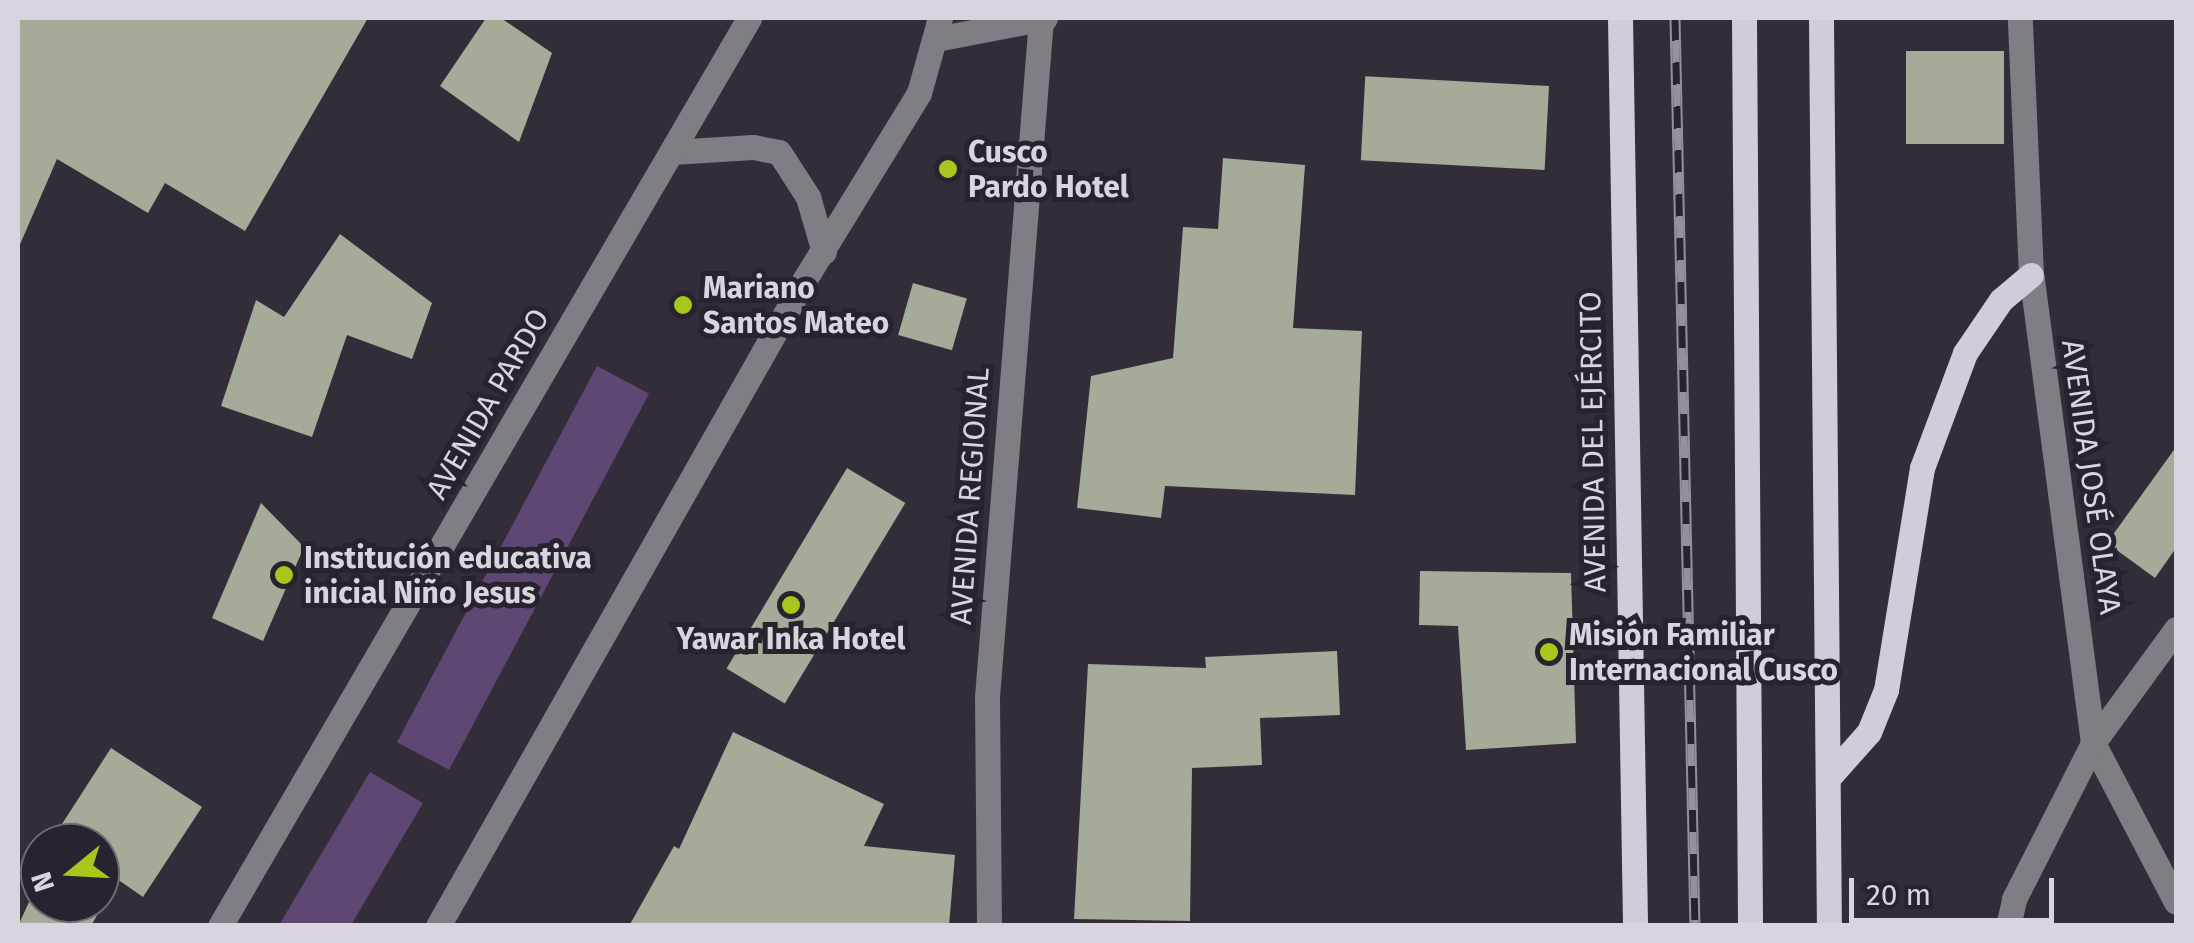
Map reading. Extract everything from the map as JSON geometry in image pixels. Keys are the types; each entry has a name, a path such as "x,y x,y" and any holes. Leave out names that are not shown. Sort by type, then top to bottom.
{"main road":[{"name":"AVENIDA DEL EJÉRCITO","path":"1620,18 1635,926"},
{"path":"1744,18 1750,926"},
{"path":"1822,18 1829,926"},
{"path":"1829,777 1869,732 1886,690 1922,468 1966,353 2002,300 2031,275"}],"street":[{"name":"AVENIDA PARDO","path":"220,926 748,18"},
{"name":"AVENIDA JOSÉ OLAYA","path":"2020,18 2031,275 2094,744 2176,902"},
{"path":"438,926 919,93 938,28 1042,19"},
{"name":"AVENIDA REGIONAL","path":"989,926 987,697 1042,19"},
{"path":"672,152 752,147 779,152 808,196 824,252"},
{"path":"2008,926 2014,899 2094,744 2176,629"}],"shaded area":[{"path":"597,366 649,394 449,770 397,742"},
{"path":"370,772 423,803 351,925 279,925"}],"building":[{"path":"18,18 368,18 245,231 165,183 148,213 57,159 18,249"},
{"path":"486,18 501,18 552,53 519,142 440,86"},
{"path":"1906,51 2004,51 2004,144 1906,144"},
{"path":"1365,76 1549,86 1545,170 1361,160"},
{"path":"1223,158 1305,165 1293,328 1362,331 1355,495 1165,486 1161,518 1077,508 1091,376 1173,358 1183,227 1218,229"},
{"path":"340,234 432,303 412,359 347,335 312,437 221,406 256,300 284,317"},
{"path":"913,283 967,298 952,350 898,335"},
{"path":"2176,447 2176,548 2155,578 2107,543"},
{"path":"847,468 905,503 785,704 726,669"},
{"path":"261,503 304,547 263,641 212,618"},
{"path":"1420,571 1571,573 1576,743 1466,750 1458,626 1419,625"},
{"path":"1337,651 1340,715 1260,718 1262,765 1192,768 1190,921 1074,919 1088,664 1206,668 1205,657"},
{"path":"733,732 884,804 864,846 955,855 949,926 629,926 674,846 679,849"},
{"path":"111,748 202,807 143,897 120,881 120,823 63,823"},
{"path":"20,922 93,923 91,926 18,926"}],"railway":[{"path":"1675,18 1695,926"}],"place":[{"name":"Cusco Pardo Hotel","path":"948,169"},
{"name":"Mariano Santos Mateo","path":"683,305"},
{"name":"Institución educativa inicial Niño Jesus","path":"284,575"},
{"name":"Yawar Inka Hotel","path":"791,605"},
{"name":"Misión Familiar Internacional Cusco","path":"1549,652"}]}
